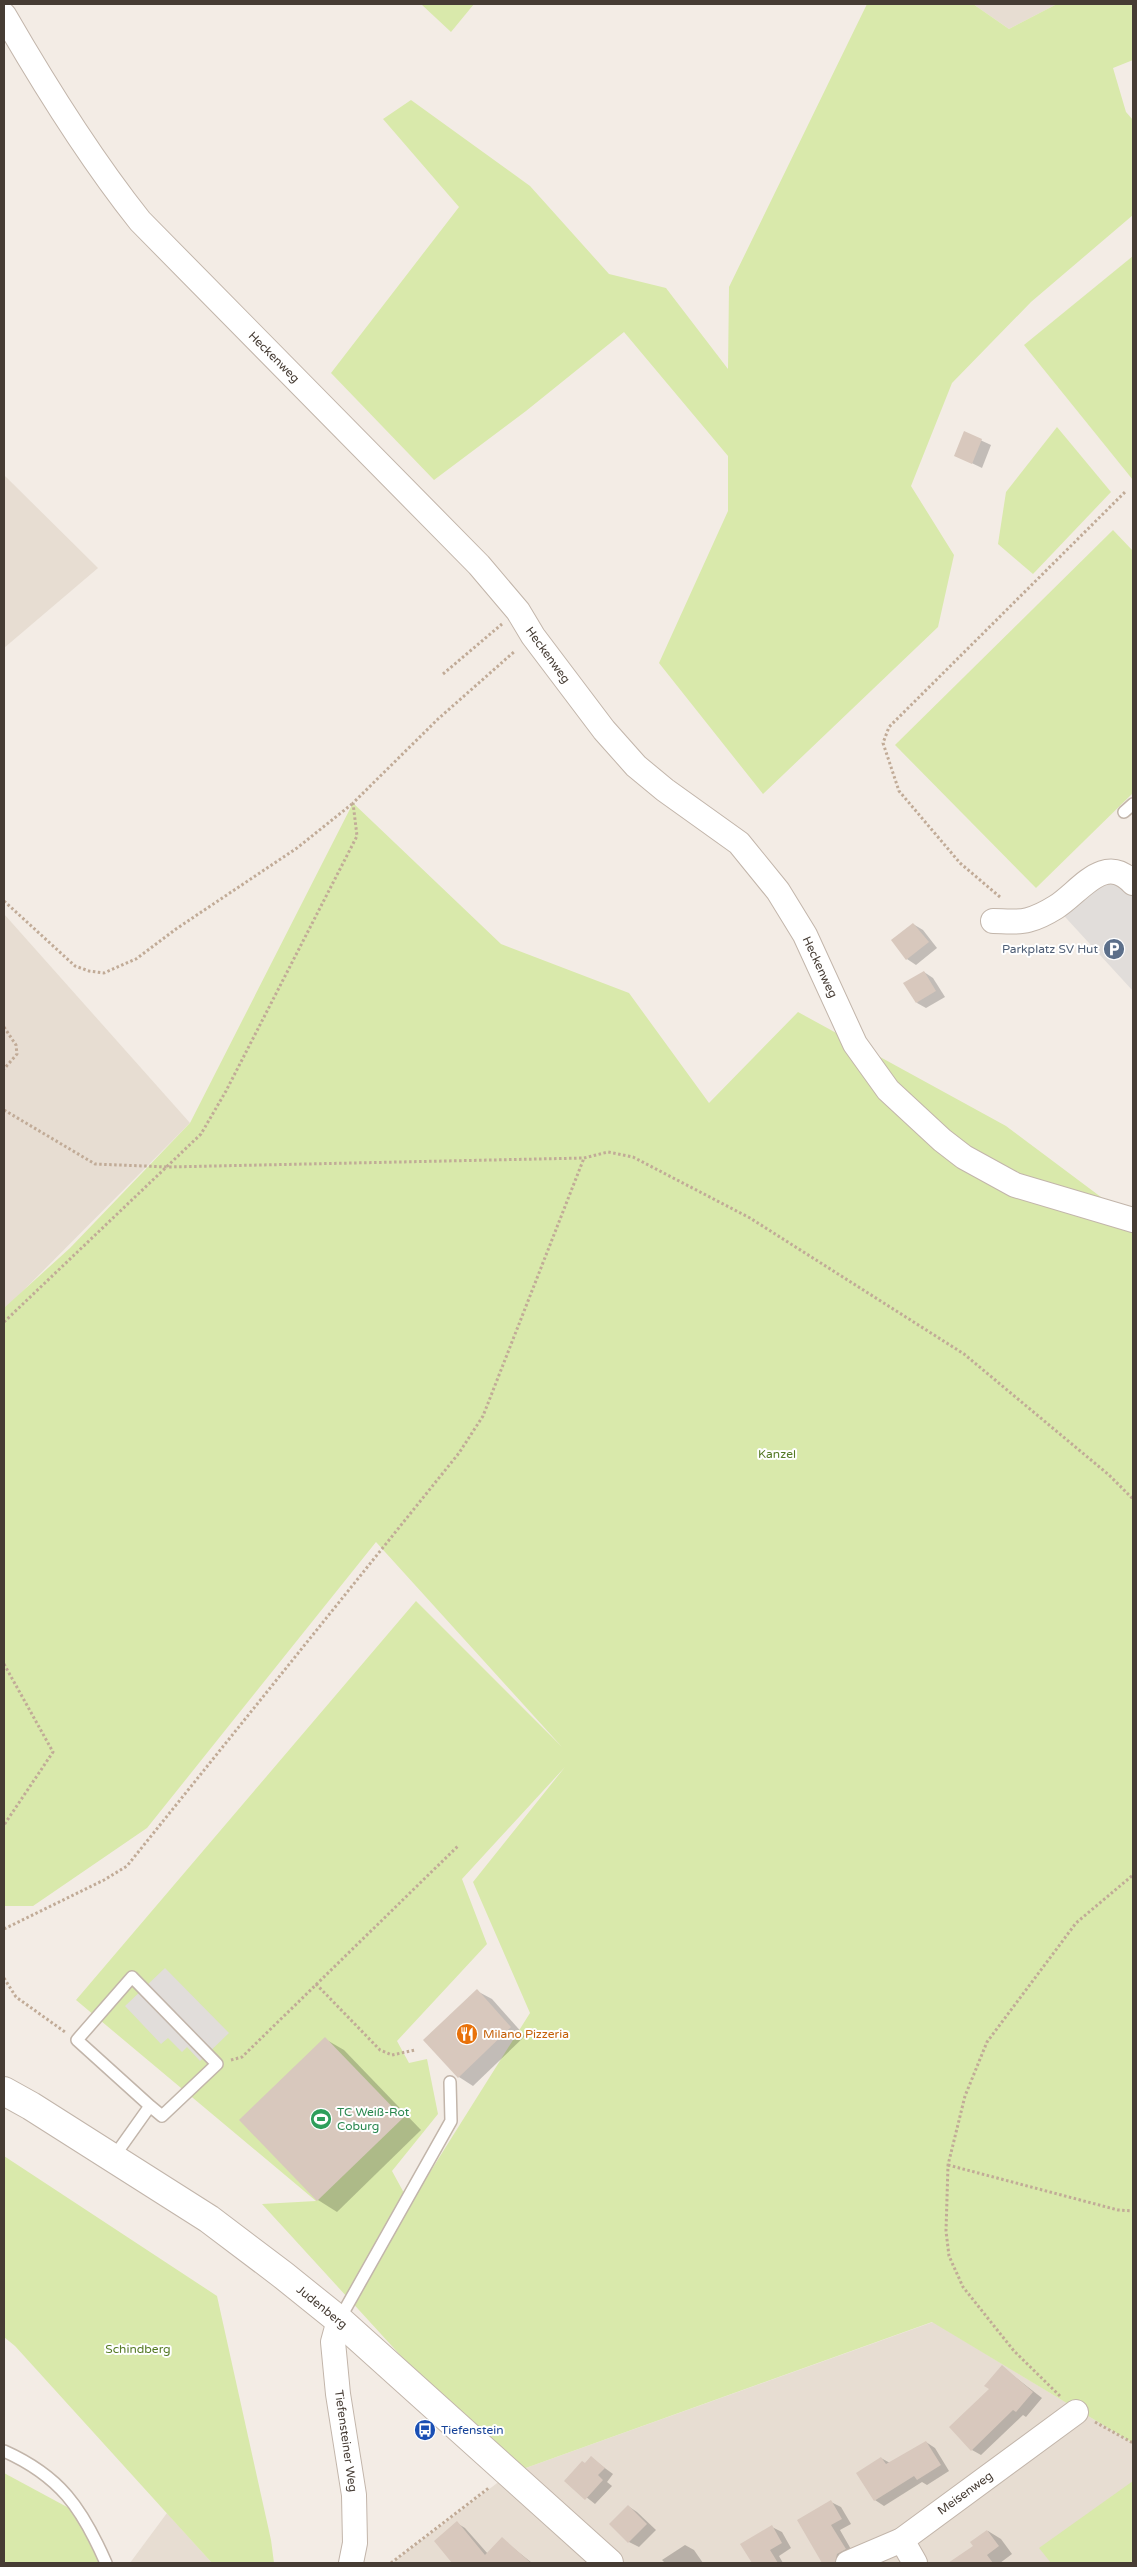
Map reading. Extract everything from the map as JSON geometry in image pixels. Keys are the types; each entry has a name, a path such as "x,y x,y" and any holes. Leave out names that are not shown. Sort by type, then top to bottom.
{"street":[{"name":"Heckenweg","path":"4,15 37,72 108,182 140,221 479,565 518,612 533,636 604,730 636,766 665,790 740,843 778,891 805,935 855,1044 888,1090 942,1140 964,1157 1015,1185 1133,1220"},
{"path":"993,921 1027,920 1056,907 1093,877 1104,872 1122,874 1133,884"},
{"name":"Judenberg","path":"4,2091 209,2219 340,2320 609,2563"},
{"name":"Tiefensteiner Weg","path":"340,2320 333,2342 338,2394 354,2495 355,2543 351,2563"},
{"name":"Meisenweg","path":"848,2563 902,2540 1076,2412"},
{"path":"902,2540 915,2563"}],"lane":[{"path":"1124,812 1133,804"},
{"path":"132,1977 217,2064 162,2116 77,2040 132,1977"},
{"path":"340,2320 450,2121 450,2082"},
{"path":"112,2158 150,2106"},
{"path":"4,2451 29,2462 45,2473 77,2507 90,2526 106,2563"}],"path":[{"path":"1027,920 960,863 899,790 883,743 889,727 1125,492"},
{"path":"443,674 475,645 518,612"},
{"path":"4,900 75,966 89,971 104,972 136,959 176,929 297,848 353,803 438,719 533,636"},
{"path":"4,1322 201,1134 226,1091 357,836 353,803"},
{"path":"4,1027 16,1045 17,1054 4,1069"},
{"path":"4,1110 95,1164 168,1167 584,1158 608,1152 633,1157 750,1218 964,1354 1060,1433 1133,1499"},
{"path":"4,1929 104,1880 127,1866 459,1453 483,1416 584,1158"},
{"path":"4,1664 54,1752 4,1825"},
{"path":"217,2064 242,2056 459,1845"},
{"path":"1133,1875 1076,1923 987,2042 965,2096 948,2165 946,2230 949,2256 963,2287 1014,2351 1076,2412 1133,2444"},
{"path":"4,1978 16,1996 77,2040"},
{"path":"316,1984 380,2050 392,2055 415,2050"},
{"path":"948,2165 1118,2210 1133,2211"},
{"path":"391,2563 508,2473"}],"shaded area":[{"path":"973,4 1057,4 1009,29"},
{"path":"4,475 98,568 4,648"},
{"name":"Parkplatz SV Hut","path":"1093,877 1133,883 1133,991 1056,907"},
{"path":"4,914 190,1123 4,1310"},
{"path":"165,1968 229,2033 200,2061 187,2047 182,2052 168,2038 161,2044 125,2006"},
{"path":"933,2322 1133,2443 1133,2563 392,2563 509,2474"},
{"path":"167,2513 212,2563 130,2563"}],"green space":[{"path":"421,4 474,4 451,32"},
{"path":"867,4 973,4 1009,29 1057,4 1133,4 1133,60 1113,68 1126,112 1133,120 1133,215 1031,302 952,383 911,486 954,555 938,627 763,794 659,663 728,511 728,456 624,332 526,411 434,480 331,373 459,207 383,119 411,100 530,186 609,274 666,288 728,369 729,287"},
{"path":"1133,256 1133,480 1024,345"},
{"path":"1057,427 1111,492 1033,574 998,544 1006,492"},
{"path":"1113,530 1133,551 1133,793 1036,888 895,745"},
{"name":"Kanzel","path":"353,803 501,944 629,993 709,1103 798,1012 1006,1126 1133,1221 1133,2443 932,2322 509,2474 262,2204 316,2201 76,2000 416,1601 562,1747 376,1542 147,1828 33,1906 4,1906 4,1308 70,1248 190,1123","holes":["565,1767 473,1882 530,2013 410,2204 392,2171 438,2114 427,2059 409,2063 397,2041 487,1944 462,1879"]},
{"name":"Schindberg","path":"4,2156 217,2296 271,2540 274,2563 212,2563 15,2346 4,2337"},
{"path":"4,2473 80,2514 102,2563 4,2563"},
{"path":"1133,2481 1133,2563 1051,2563 1039,2548"}],"building":[{"path":"964,431 982,439 972,464 954,456"},
{"path":"913,923 929,942 906,960 891,940"},
{"path":"924,971 936,991 916,1003 903,983"},
{"name":"Milano Pizzeria","path":"477,1989 511,2027 458,2078 423,2040"},
{"name":"TC Weiß-Rot Coburg","path":"325,2037 403,2118 317,2201 239,2120"},
{"path":"1002,2365 1033,2392 1016,2412 1013,2410 971,2451 949,2427 989,2389 984,2386"},
{"path":"926,2441 941,2465 917,2480 914,2476 874,2501 856,2473 881,2457 886,2464"},
{"path":"591,2456 605,2468 598,2475 603,2480 585,2500 564,2481 582,2461 585,2463"},
{"path":"831,2500 842,2519 831,2525 846,2549 837,2554 835,2563 822,2563 797,2520"},
{"path":"628,2505 647,2524 628,2543 609,2524"},
{"path":"457,2521 485,2555 502,2537 531,2563 452,2563 434,2541"},
{"path":"772,2525 782,2543 770,2550 778,2563 752,2563 740,2544"},
{"path":"987,2530 999,2546 987,2555 993,2563 948,2563 973,2546 970,2542"}],"place":[{"name":"Parkplatz SV Hut","path":"1114,949"},
{"name":"Milano Pizzeria","path":"467,2034"},
{"name":"TC Weiß-Rot Coburg","path":"321,2119"},
{"name":"Tiefenstein","path":"425,2430"}]}
